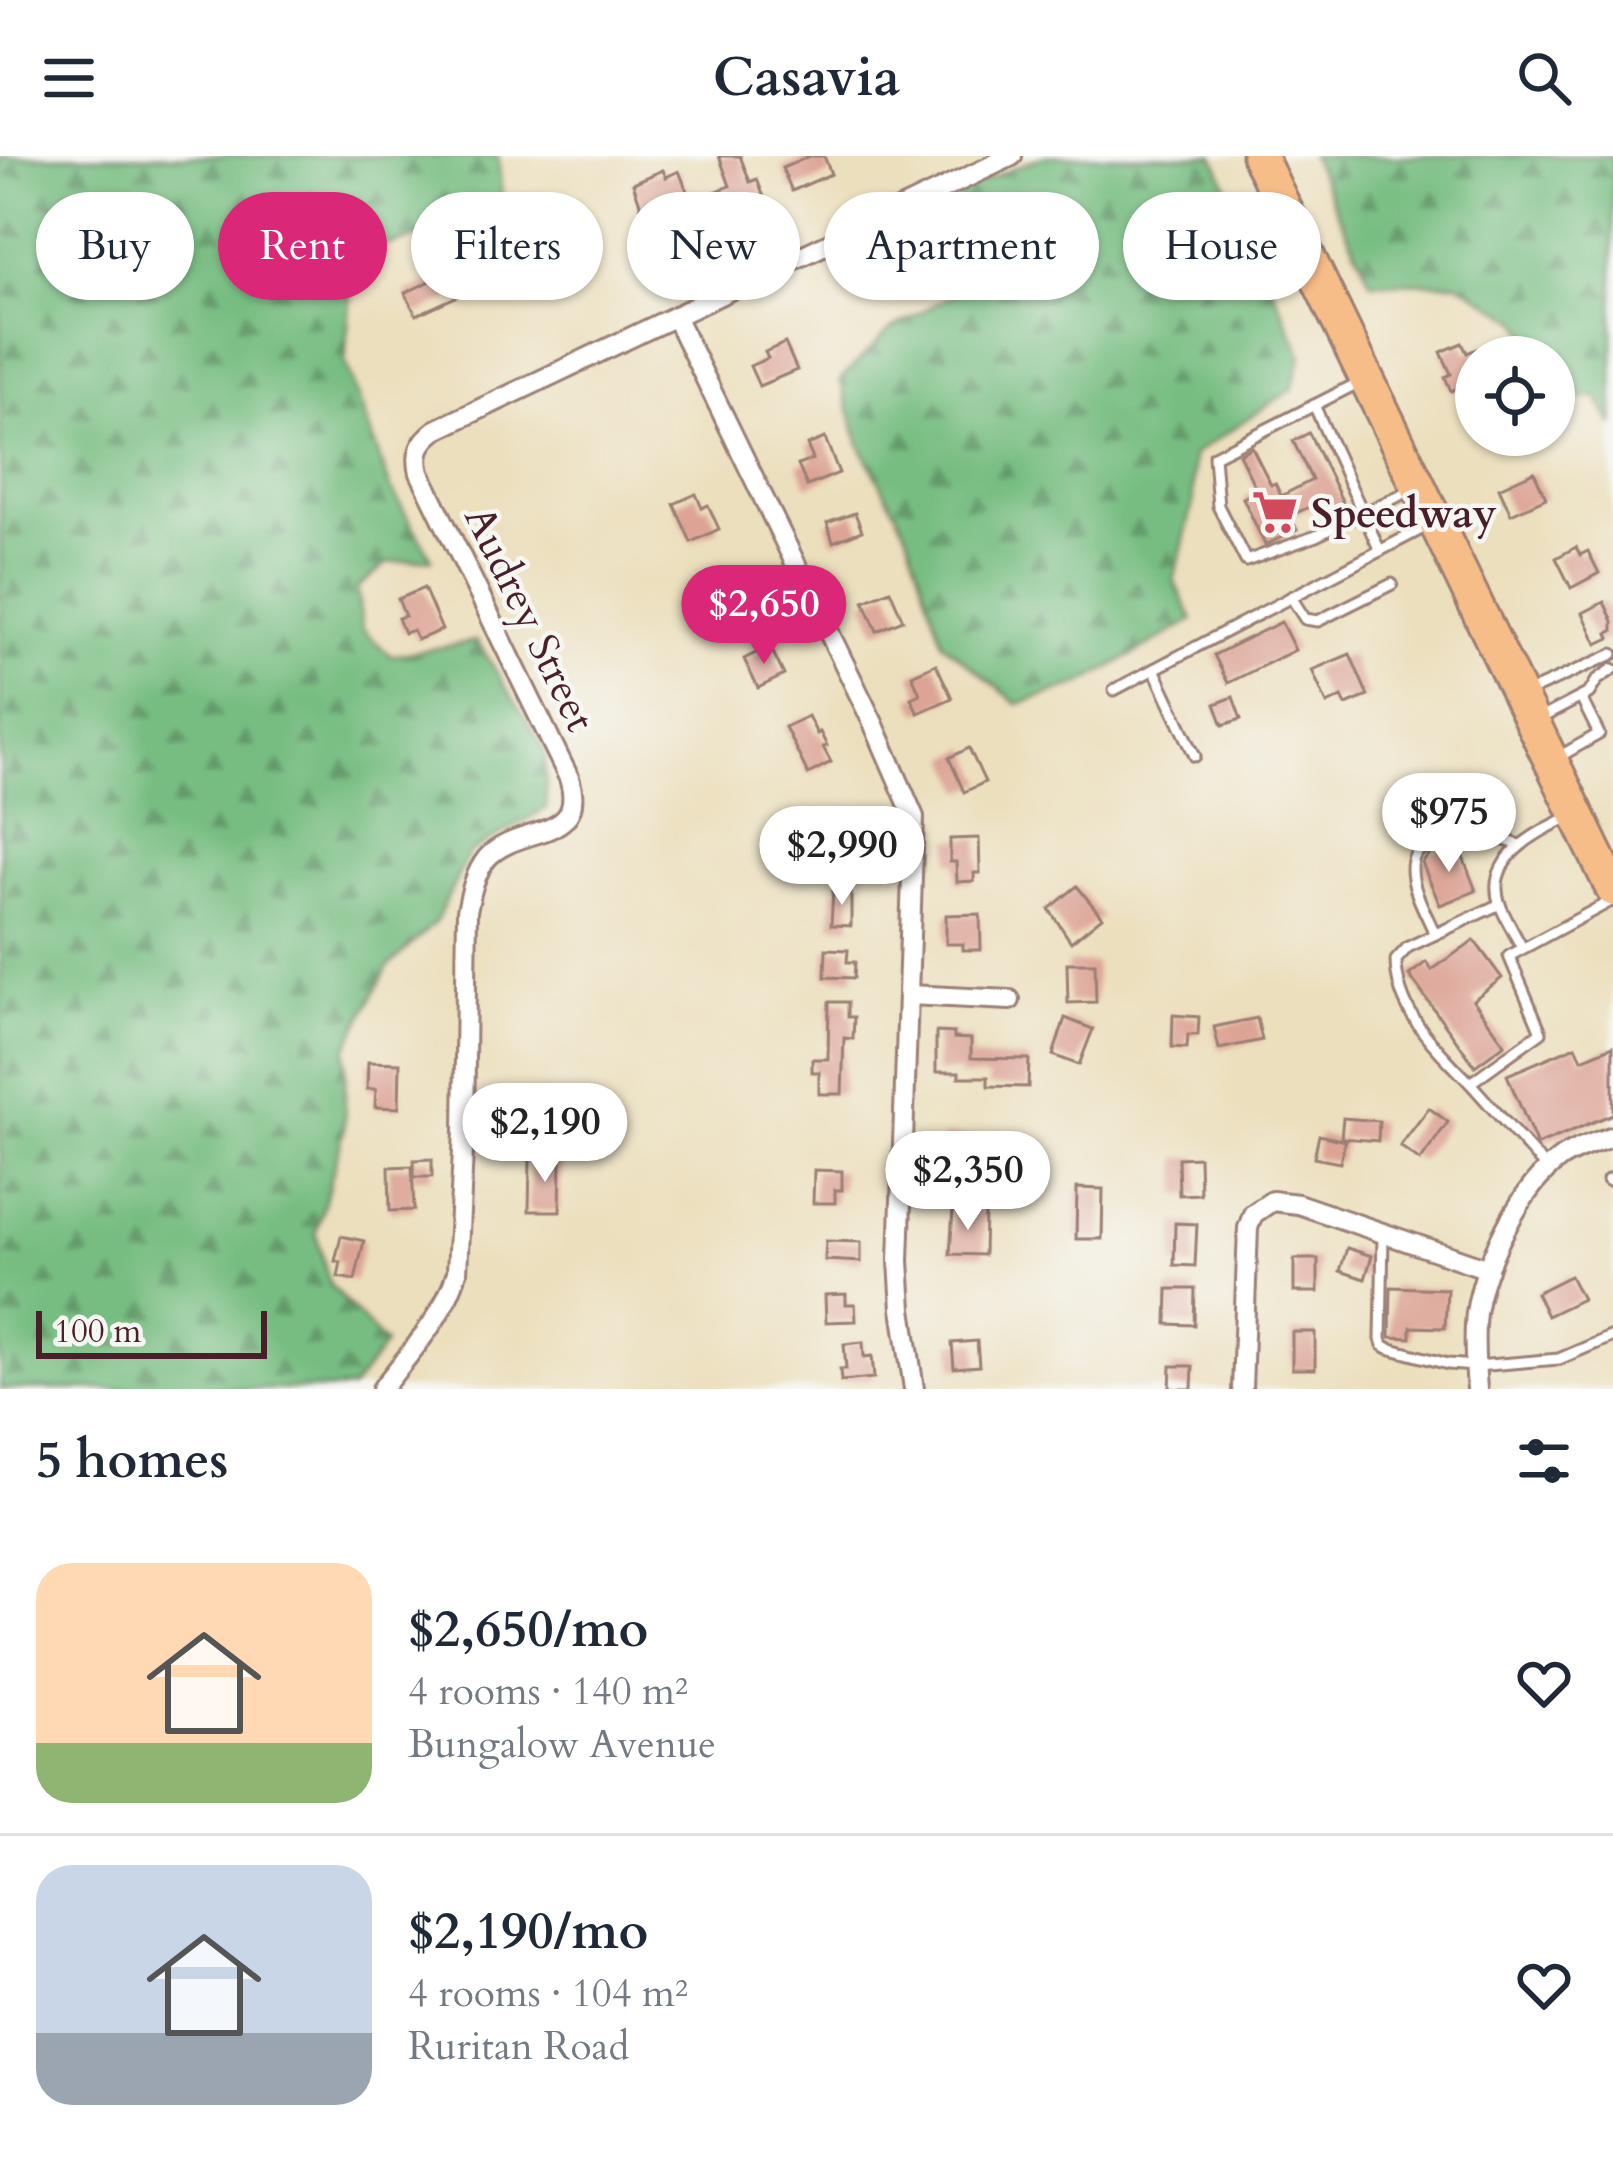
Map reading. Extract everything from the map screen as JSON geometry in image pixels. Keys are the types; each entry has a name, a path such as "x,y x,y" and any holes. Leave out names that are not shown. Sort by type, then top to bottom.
{"highway":[{"path":"1259,156 1613,889"}],"street":[{"path":"914,1389 899,1261 914,817 675,316 1012,156"},
{"name":"Audrey Street","path":"382,1389 442,1308 457,1272 471,890 485,860 500,847 568,819 574,800 569,778 420,473 418,449 436,430 675,316"},
{"path":"909,994 1010,1000"},
{"path":"1478,1389 1476,1314 1488,1268 1527,1193 1575,1150 1613,1136"},
{"path":"1242,1389 1248,1228 1253,1214 1272,1201 1488,1268"}],"lane":[{"path":"1366,378 1214,457 1218,506 1246,561 1316,536 1418,486"},
{"path":"1314,405 1380,550"},
{"path":"1114,690 1436,522"},
{"path":"1291,597 1304,619 1318,621 1392,584"},
{"path":"1526,709 1555,682 1613,654"},
{"path":"1154,669 1195,757"},
{"path":"1526,709 1581,698 1613,669"},
{"path":"1581,698 1599,734"},
{"path":"1551,762 1613,726"},
{"path":"1522,949 1500,904 1498,879 1520,845 1576,813"},
{"path":"1436,934 1414,884 1411,865 1416,852 1457,833 1484,833 1520,845"},
{"path":"1470,1083 1541,1032 1509,956 1613,901"},
{"path":"1500,904 1400,953 1396,971 1411,1016 1424,1034 1548,1170"},
{"path":"1383,1233 1383,1345 1448,1364 1476,1366 1559,1359 1613,1336"}],"green space":[{"path":"0,156 498,156 501,192 411,192 411,239 387,245 387,192 218,192 218,300 350,300 345,362 390,487 432,559 387,563 357,588 362,629 391,656 477,641 545,750 546,808 469,853 436,921 387,968 346,1049 344,1130 316,1233 330,1285 385,1344 352,1389 0,1389"},
{"path":"1043,156 1214,156 1230,192 1123,192 1123,300 1278,300 1302,355 1292,389 1193,455 1193,503 1174,581 1193,620 1083,683 1018,704 943,643 906,531 860,445 840,380 889,331 942,300 1099,300 1099,192 956,192"},
{"path":"1311,156 1613,156 1613,426 1598,397 1575,398 1575,336 1528,336 1520,321 1458,283 1371,282"}],"building":[{"path":"719,156 740,156 750,182 757,179 762,192 715,192 730,186"},
{"path":"810,156 824,156 831,174 792,191 782,168"},
{"path":"663,170 666,177 679,171 687,192 636,192 633,183"},
{"path":"411,290 411,300 449,300 416,315 405,293"},
{"path":"785,343 797,370 759,386 750,366"},
{"path":"1455,346 1455,389 1451,391 1445,377 1451,374 1441,352"},
{"path":"1309,433 1347,511 1331,519 1322,501 1290,516 1297,530 1265,545 1243,498 1257,491 1239,454 1252,447 1281,496 1312,480 1293,441"},
{"path":"825,438 839,473 807,486 798,465 813,459 807,445"},
{"path":"1534,472 1546,498 1511,514 1499,488"},
{"path":"696,494 702,508 708,505 719,529 691,542 674,504"},
{"path":"855,513 862,531 833,542 827,523"},
{"path":"1576,547 1580,555 1588,551 1599,573 1571,588 1556,558"},
{"path":"731,576 744,594 750,591 758,610 731,622 714,584"},
{"path":"424,588 442,630 417,640 413,630 404,633 398,618 405,616 398,599"},
{"path":"890,590 903,620 877,631 864,601"},
{"path":"1604,602 1613,631 1597,644 1583,613"},
{"path":"1281,622 1295,650 1228,683 1214,655"},
{"path":"770,646 784,675 758,688 744,659"},
{"path":"1350,654 1368,696 1346,705 1342,697 1327,704 1312,670"},
{"path":"936,664 952,698 918,713 911,698 920,694 912,675"},
{"path":"1233,697 1241,719 1223,725 1215,704"},
{"path":"808,716 831,762 808,774 785,727"},
{"path":"969,748 985,782 964,792 949,758"},
{"path":"979,838 980,873 974,873 974,881 957,882 956,862 950,862 950,839"},
{"path":"850,839 876,840 871,865 849,864"},
{"path":"1458,844 1476,891 1440,905 1422,863 1430,854"},
{"path":"1077,886 1102,917 1071,942 1049,909"},
{"path":"833,890 851,890 851,926 831,925"},
{"path":"980,914 981,950 946,944 946,915"},
{"path":"1474,940 1502,978 1473,1000 1505,1044 1475,1066 1409,975 1426,962 1432,970"},
{"path":"826,949 848,950 847,962 855,962 854,978 825,977"},
{"path":"1067,963 1095,963 1096,1002 1068,1003"},
{"path":"829,1002 848,1002 848,1017 854,1017 853,1039 844,1038 842,1094 819,1094 819,1072 812,1072 812,1059 828,1059"},
{"path":"1173,1015 1199,1017 1198,1035 1188,1035 1187,1048 1172,1047"},
{"path":"1065,1018 1093,1029 1079,1065 1053,1055"},
{"path":"1257,1018 1262,1040 1219,1049 1214,1027"},
{"path":"936,1032 971,1039 971,1058 1029,1059 1028,1087 988,1086 988,1077 936,1072"},
{"path":"1576,1046 1582,1059 1613,1046 1613,1114 1537,1145 1507,1075"},
{"path":"368,1062 400,1063 399,1108 375,1107 376,1089 367,1089"},
{"path":"1429,1108 1448,1122 1420,1161 1400,1146"},
{"path":"1343,1118 1379,1121 1378,1141 1341,1138"},
{"path":"1319,1135 1345,1141 1340,1163 1314,1158"},
{"path":"944,1136 998,1138 997,1168 944,1166"},
{"path":"1199,1157 1200,1194 1179,1195 1178,1158"},
{"path":"432,1159 432,1177 414,1177 414,1160"},
{"path":"530,1159 561,1160 560,1211 529,1211"},
{"path":"412,1166 414,1210 390,1211 389,1167"},
{"path":"814,1170 842,1171 842,1190 835,1190 835,1203 813,1203"},
{"path":"1077,1188 1103,1189 1102,1239 1076,1239"},
{"path":"953,1210 985,1211 984,1255 950,1254"},
{"path":"1175,1223 1197,1224 1195,1266 1174,1265"},
{"path":"341,1236 364,1241 355,1280 338,1277 341,1262 335,1261"},
{"path":"826,1241 861,1242 861,1262 825,1260"},
{"path":"1347,1248 1372,1256 1365,1279 1340,1271"},
{"path":"1294,1259 1318,1259 1318,1292 1294,1292"},
{"path":"1570,1276 1582,1299 1547,1316 1536,1293"},
{"path":"1391,1287 1447,1289 1445,1328 1411,1327 1411,1338 1390,1337"},
{"path":"1168,1289 1195,1289 1194,1325 1167,1324"},
{"path":"846,1294 846,1304 855,1304 856,1321 826,1322 825,1295"},
{"path":"1292,1332 1315,1332 1315,1369 1292,1369"},
{"path":"977,1341 979,1366 954,1368 952,1343"},
{"path":"863,1342 864,1357 872,1356 874,1378 841,1381 840,1369 846,1369 844,1344"},
{"path":"1171,1366 1193,1366 1192,1389 1170,1389"}],"place":[{"name":"Speedway","path":"1275,512"}]}
